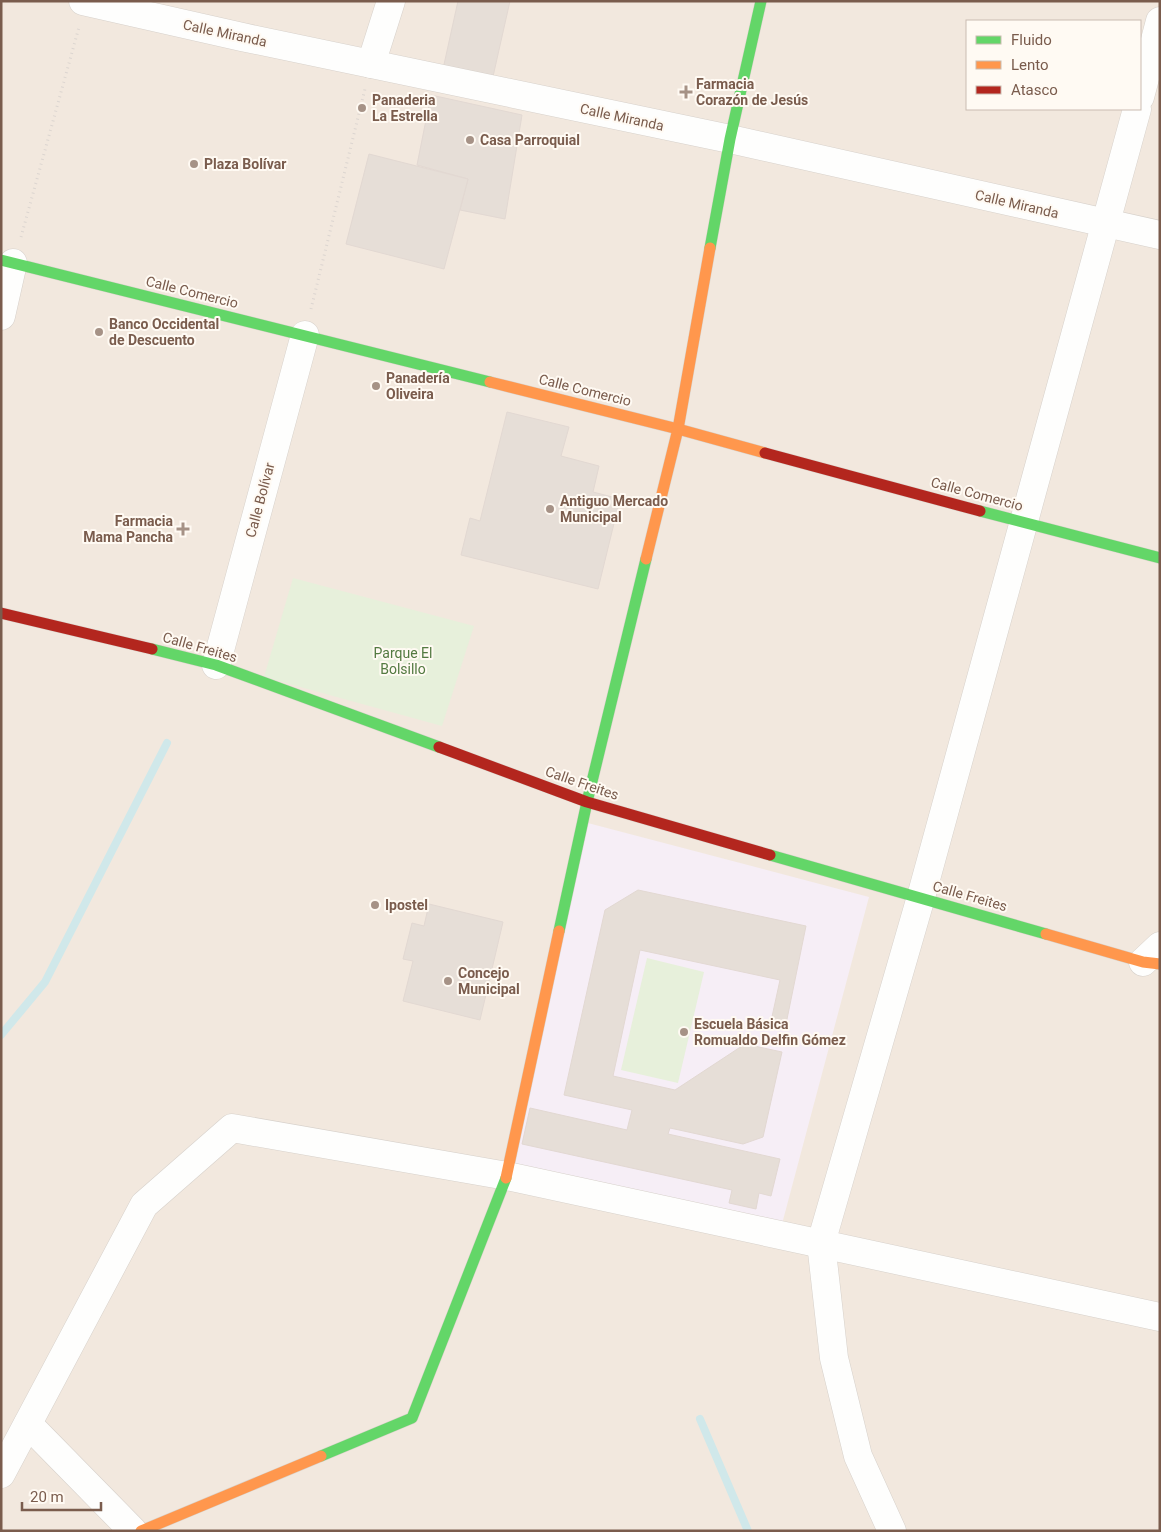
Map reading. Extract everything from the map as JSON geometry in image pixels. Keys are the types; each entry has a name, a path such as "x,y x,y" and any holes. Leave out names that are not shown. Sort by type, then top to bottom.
{"street":[{"name":"Calle Miranda","path":"85,1 371,64 730,139 1160,235"},
{"path":"371,64 391,1"},
{"path":"142,1531 412,1418 507,1176 587,802 678,429 730,139 761,1"},
{"path":"1141,93 1160,20"},
{"path":"892,1531 858,1456 834,1358 821,1243 921,897 1137,110"},
{"path":"1,316 7,262"},
{"name":"Calle Comercio","path":"7,262 678,429 1160,558"},
{"name":"Calle Bolívar","path":"216,665 305,335"},
{"name":"Calle Freites","path":"1,612 216,665 587,802 921,897 1154,958"},
{"path":"1,1474 144,1205 232,1128 507,1176 1160,1316"},
{"path":"28,1424 134,1531"}],"path":[{"path":"7,262 85,1"},
{"path":"305,335 371,64"}],"shaded area":[{"path":"1,1 1160,1 1160,1531 1,1531"},
{"name":"Escuela Básica Romualdo Delfin Gómez","path":"584,822 869,897 782,1224 504,1168"}],"green space":[{"name":"Parque El Bolsillo","path":"293,578 474,626 442,726 264,677"},
{"path":"647,958 704,972 678,1083 621,1070"}],"building":[{"path":"458,1 510,1 492,81 443,69"},
{"name":"Casa Parroquial","path":"431,95 522,115 505,219 460,210 468,179 417,165"},
{"path":"369,154 468,179 444,269 346,244"},
{"name":"Antiguo Mercado Municipal","path":"507,412 569,427 561,456 599,466 593,492 620,499 598,589 461,555 470,518 480,521"},
{"path":"638,890 806,926 785,1029 770,1026 780,980 640,950 613,1076 675,1090 745,1044 782,1052 763,1137 743,1144 670,1128 668,1134 780,1159 771,1196 759,1193 756,1209 729,1203 732,1190 522,1144 530,1108 627,1130 632,1110 564,1095 605,910"},
{"name":"Concejo Municipal","path":"429,904 503,922 480,1020 403,1001 413,961 403,959 412,923 424,926"}],"waterway":[{"path":"1,1035 45,982 167,743"},
{"path":"700,1419 748,1531"}],"traffic: fast":[{"path":"710,248 730,139 761,1"},
{"path":"1,260 490,382"},
{"path":"980,511 1160,558"},
{"path":"559,931 587,802 646,559"},
{"path":"152,649 216,665 439,747"},
{"path":"770,855 1046,934"},
{"path":"321,1456 412,1418 506,1178"}],"traffic: slow":[{"path":"646,559 678,429 710,248"},
{"path":"490,382 765,453"},
{"path":"506,1178 559,931"},
{"path":"1046,934 1143,962 1160,964"},
{"path":"141,1531 321,1456"}],"traffic: jam":[{"path":"765,453 980,511"},
{"path":"1,613 152,649"},
{"path":"439,747 587,802 770,855"}],"place":[{"name":"Farmacia Corazón de Jesús","path":"686,92"},
{"name":"Panaderia La Estrella","path":"362,108"},
{"name":"Casa Parroquial","path":"470,140"},
{"name":"Plaza Bolívar","path":"194,164"},
{"name":"Banco Occidental de Descuento","path":"99,332"},
{"name":"Panadería Oliveira","path":"376,386"},
{"name":"Antiguo Mercado Municipal","path":"550,509"},
{"name":"Farmacia Mama Pancha","path":"183,529"},
{"name":"Ipostel","path":"375,905"},
{"name":"Concejo Municipal","path":"448,981"},
{"name":"Escuela Básica Romualdo Delfin Gómez","path":"684,1032"}]}
